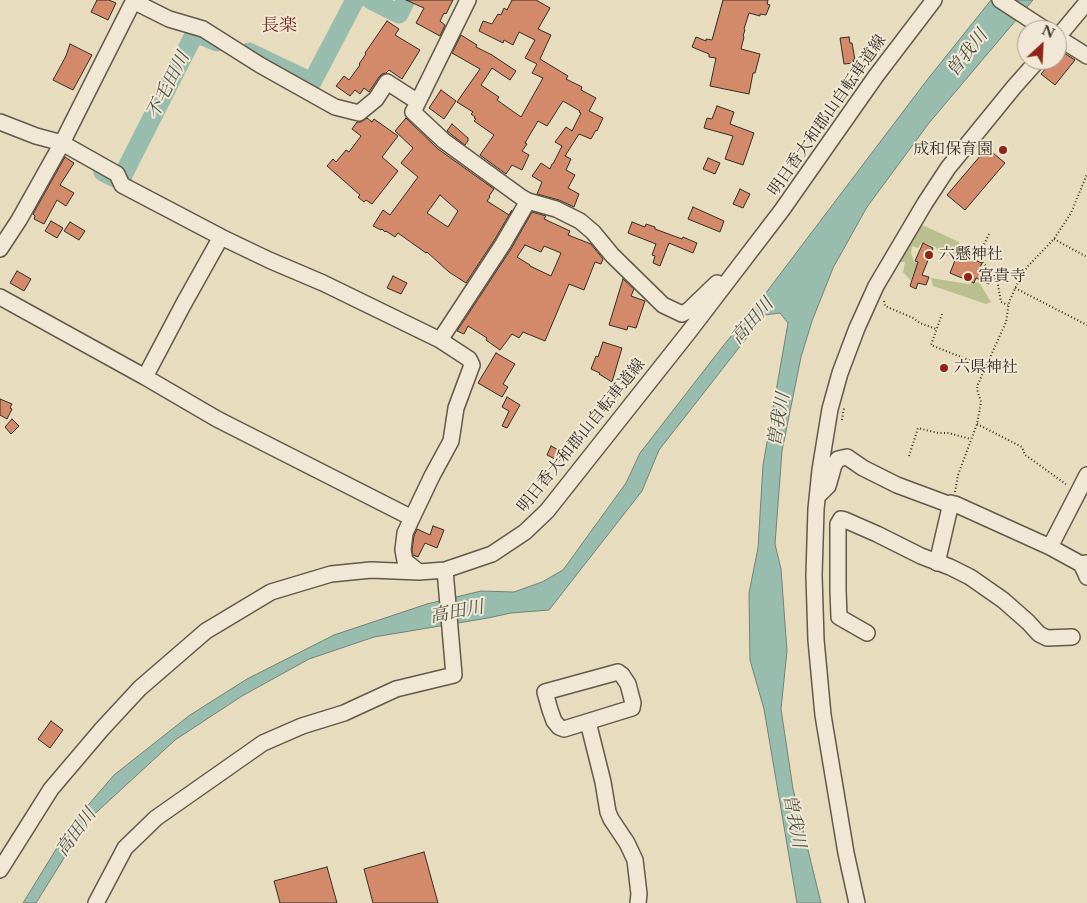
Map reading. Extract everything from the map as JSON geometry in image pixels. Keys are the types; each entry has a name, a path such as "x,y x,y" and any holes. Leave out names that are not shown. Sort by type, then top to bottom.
{"street":[{"path":"468,0 413,112 444,141 528,201 556,210 580,221 593,232 612,255 663,305 682,314 689,310 743,261"},
{"name":"明日香大和郡山自転車道線","path":"0,870 51,789 102,729 140,688 206,631 271,592 331,574 370,570 445,573 492,554 525,532 547,511 688,333 782,210 876,76 934,0"},
{"path":"1000,0 1030,20"},
{"path":"0,249 19,220 60,147 134,1 169,18 204,29 240,53 334,107 359,113 376,99 387,82 418,102"},
{"path":"1067,23 1087,2"},
{"path":"1067,44 1087,56"},
{"path":"857,903 846,853 823,715 816,640 814,575 818,496 820,470 830,409 840,373 876,286 948,168 1029,70"},
{"path":"0,122 60,147 119,177 122,185 221,237 331,287 440,340 469,359 472,365 456,408 451,441 405,533 403,550 405,560 419,572"},
{"path":"440,340 503,244 528,201"},
{"path":"145,377 221,237"},
{"path":"0,297 145,377 217,420 412,518"},
{"path":"818,496 828,486 834,465 838,459 847,457 863,468 897,485 948,504 955,504 1050,547 1085,568"},
{"path":"1050,547 1087,475"},
{"path":"937,563 951,504"},
{"path":"867,633 839,617 838,524 841,519 970,577 986,587 1028,622 1039,634 1047,638 1072,638"},
{"path":"96,903 125,848 156,818 263,743 302,726 344,713 396,689 454,675 445,573"},
{"path":"618,672 628,684 633,702 632,708 588,722 564,729 559,727 554,721 545,692 618,672"},
{"path":"588,722 603,782 608,812 635,860 640,894 638,903"}],"path":[{"path":"951,504 954,499 958,475 977,424 981,402 977,389 978,384 1006,322 1008,305 1015,288 1028,266 1054,239 1071,213 1087,174"},
{"path":"989,234 979,258 993,273 998,285 1001,302 1008,305"},
{"path":"1054,239 1087,258"},
{"path":"1015,288 1087,325"},
{"path":"885,296 885,306 936,329"},
{"path":"942,314 931,345 986,367"},
{"path":"977,424 1022,447 1025,455 1078,492"},
{"path":"909,456 918,428 971,439"}],"green space":[{"path":"918,223 959,242 960,250 956,254 947,256 938,252 936,247 922,242 918,248 912,246 911,253 914,262 920,265 920,274 914,272 911,281 903,272 905,262 896,262"},
{"path":"931,278 968,284 979,282 991,302 986,304 933,286"}],"water":[{"path":"991,0 1033,0 929,123 867,207 833,268 812,321 801,357 782,451 775,544 781,569 787,651 781,709 793,789 821,903 797,903 764,709 750,660 749,593 758,548 763,465 788,323 780,313 765,315 659,450 642,491 549,610 511,613 374,637 309,659 242,696 175,740 87,821 36,903 23,903 71,825 114,775 190,715 247,679 334,635 427,604 481,591 514,592 542,582 563,570 626,483 640,453 759,302 927,80"}],"building":[{"path":"97,0 109,0 116,3 108,20 91,12"},
{"path":"406,0 453,0 440,21 445,25 440,36 416,23 424,8"},
{"path":"512,0 536,0 550,8 538,29 551,35 540,59 568,76 566,79 582,87 581,90 596,98 589,111 603,118 591,139 579,134 565,156 571,159 566,170 575,175 568,188 579,194 574,207 559,200 537,194 542,182 532,176 541,163 550,169 562,146 555,142 566,127 572,131 581,113 580,111 563,101 547,126 538,121 522,151 529,155 522,170 512,165 506,174 480,155 494,135 474,121 476,119 471,114 473,112 457,102 480,69 452,53 461,35 477,45 476,47 516,71 510,80 492,68 481,85 499,97 497,100 521,117 543,78 532,73 537,64 525,58 535,40 519,32 513,45 504,40 503,43 479,31 483,21 492,24 498,14 501,15 504,8 507,10"},
{"path":"723,0 768,0 767,4 770,5 766,15 760,14 760,16 749,13 744,29 741,49 760,54 755,73 753,73 749,94 710,86 716,58 709,57 709,54 692,47 696,37 706,41 706,39 712,40"},
{"path":"387,21 399,29 395,35 420,50 402,79 389,70 379,77 369,92 364,88 360,94 355,90 350,96 336,86 344,76 349,80"},
{"path":"849,37 855,60 853,60 854,63 844,64 840,38"},
{"path":"70,44 92,55 73,90 53,80 66,56"},
{"path":"1067,55 1075,60 1067,70"},
{"path":"1044,70 1067,70 1055,85 1041,74"},
{"path":"441,90 456,101 444,119 429,108"},
{"path":"717,106 734,112 730,124 754,133 743,165 725,159 733,136 704,128 707,118 712,119"},
{"path":"367,118 372,122 374,119 398,136 382,157 398,171 372,204 366,200 364,202 358,197 360,195 327,166 333,159 336,162 346,150 349,152 361,136 352,129 357,122"},
{"path":"406,118 438,149 494,189 487,201 509,215 512,210 495,239 466,283 449,272 427,252 398,233 395,237 373,226 383,210 390,215 418,177 401,163 413,148 395,131","holes":["440,195 458,211 448,227 427,213"]},
{"path":"452,124 468,138 465,145 447,131"},
{"path":"987,148 1005,163 965,210 947,195"},
{"path":"65,157 74,163 60,185 74,193 66,206 57,200 44,224 34,219 35,216 33,214"},
{"path":"708,158 720,163 715,174 703,169"},
{"path":"740,189 750,194 743,208 733,204"},
{"path":"693,207 724,221 720,232 688,219"},
{"path":"532,212 546,216 544,219 570,231 568,235 591,244 603,259 601,264 595,262 584,290 569,284 545,341 523,332 519,338 512,334 500,350 486,340 487,338 468,326 464,334 457,331 511,249","holes":["525,245 541,252 544,246 561,253 551,276 530,266 517,257"]},
{"path":"51,221 63,228 57,238 45,231"},
{"path":"70,222 85,231 79,240 64,231"},
{"path":"632,222 645,227 646,224 655,227 655,229 697,243 693,253 669,243 660,266 653,263 655,256 652,255 656,244 628,233"},
{"path":"923,243 933,248 922,275 929,277 926,285 918,283 916,289 910,286 918,262 915,261"},
{"path":"958,253 982,263 979,270 993,276 989,284 976,278 974,283 950,273"},
{"path":"17,271 31,279 24,291 10,283"},
{"path":"393,276 407,283 401,294 387,288"},
{"path":"623,279 634,289 631,296 645,301 636,328 628,326 627,330 609,325"},
{"path":"603,342 622,348 612,382 591,369 596,356 598,357"},
{"path":"496,353 515,364 503,384 508,387 502,397 478,383"},
{"path":"507,397 520,405 507,428 502,426 509,411 502,407"},
{"path":"0,399 12,404 10,408 12,409 7,419 0,415"},
{"path":"12,419 19,426 11,434 5,427"},
{"path":"551,446 564,453 559,461 547,455"},
{"path":"433,526 444,530 437,548 425,543 418,557 413,555 414,536 417,529 430,535"},
{"path":"51,721 63,730 50,748 38,739"},
{"path":"424,852 438,903 373,903 364,869"},
{"path":"327,867 337,903 280,903 274,881"}],"waterway":[{"name":"不毛田川","path":"249,52 312,82 355,0"},
{"name":"不毛田川","path":"371,0 399,14 406,0"},
{"name":"不毛田川","path":"103,172 115,178 123,175 195,33 217,42"}],"place":[{"name":"成和保育園","path":"1003,150"},
{"name":"六懸神社","path":"929,255"},
{"name":"富貴寺","path":"968,277"},
{"name":"六県神社","path":"944,368"}],"district":[{"name":"長楽","path":"279,27"}],"water label":[{"name":"曽我川","path":"968,54"},
{"name":"高田川","path":"753,322"},
{"name":"曽我川","path":"780,420"},
{"name":"高田川","path":"457,613"},
{"name":"曽我川","path":"793,821"},
{"name":"高田川","path":"77,833"}]}
